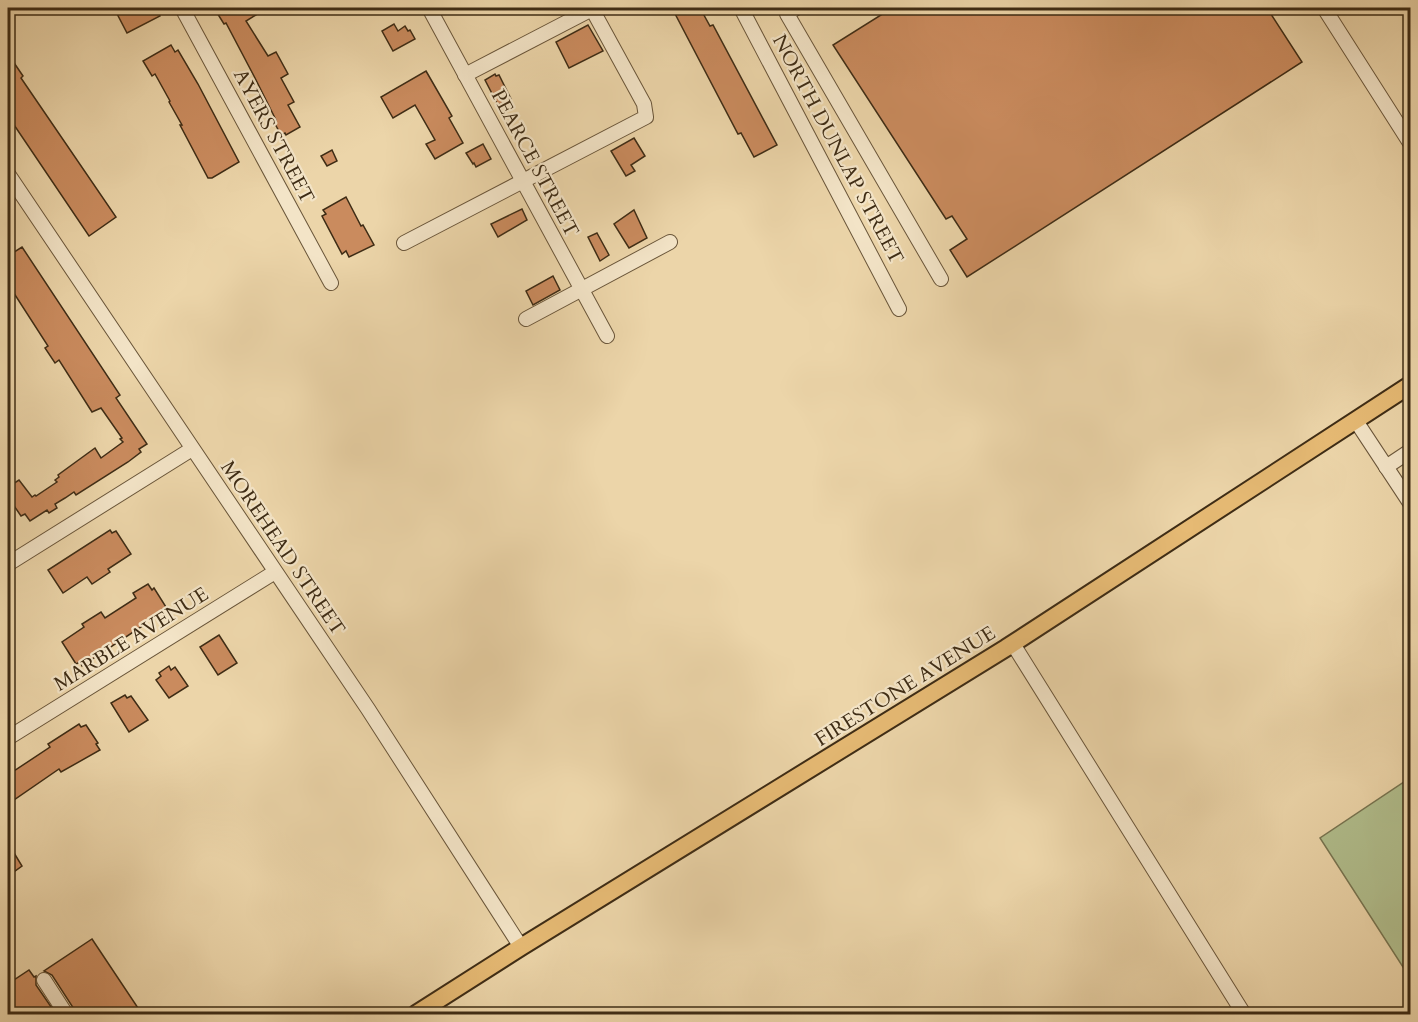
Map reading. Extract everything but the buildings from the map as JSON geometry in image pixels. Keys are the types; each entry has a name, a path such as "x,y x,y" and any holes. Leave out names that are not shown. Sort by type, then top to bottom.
{"main road":[{"name":"FIRESTONE AVENUE","path":"421,1013 521,947 1013,644 1410,384"}],"street":[{"name":"AYERS STREET","path":"182,8 331,283"},
{"name":"PEARCE STREET","path":"429,8 607,336"},
{"path":"404,243 646,117 644,104 593,8 465,75"},
{"name":"NORTH DUNLAP STREET","path":"741,8 900,309"},
{"path":"1324,8 1410,143"},
{"path":"789,10 941,279"},
{"name":"MOREHEAD STREET","path":"8,174 368,709 521,947"},
{"path":"526,319 670,242"},
{"path":"1356,421 1410,503"},
{"path":"10,556 192,449"},
{"path":"1386,467 1410,451"},
{"name":"MARBLE AVENUE","path":"8,738 274,572"},
{"path":"1013,644 1242,1011"},
{"path":"44,980 66,1014"}],"green space":[{"path":"1410,778 1410,978 1320,838"}]}
